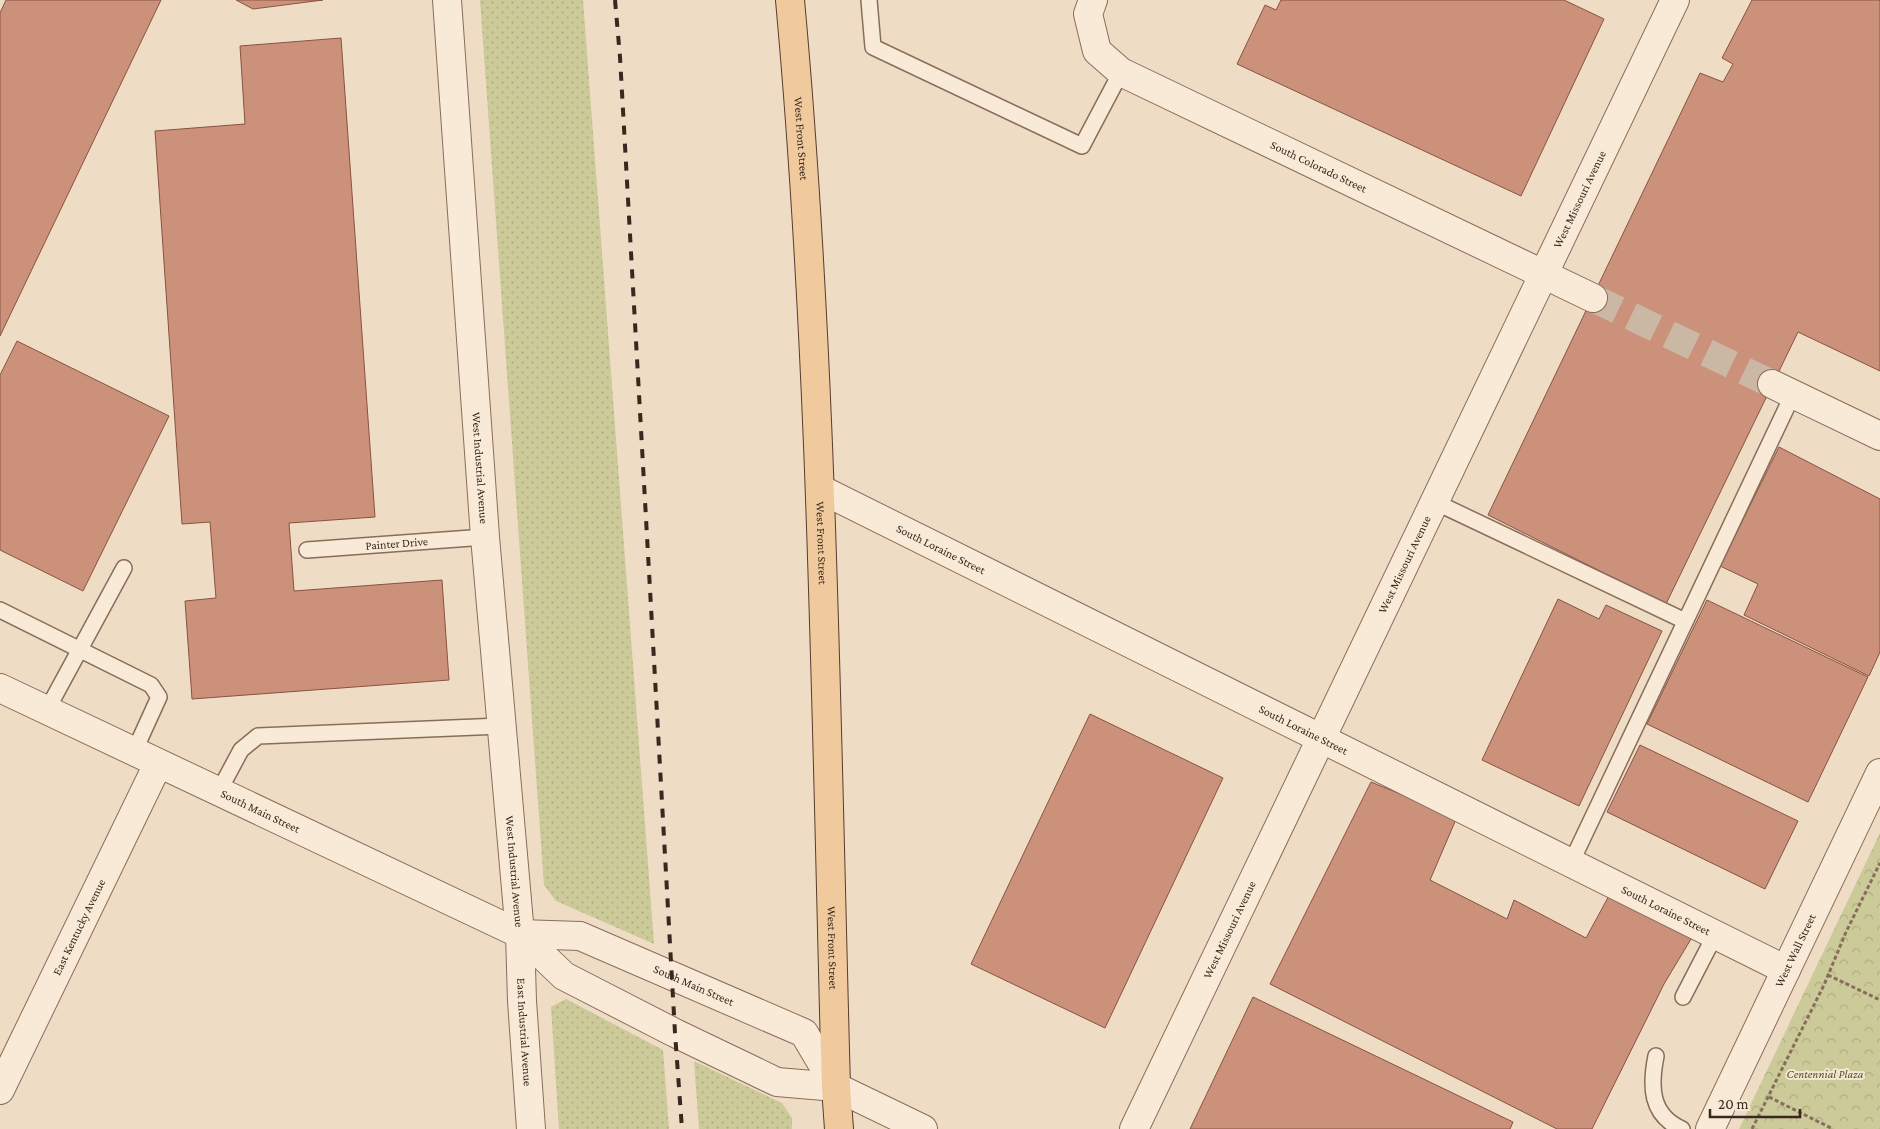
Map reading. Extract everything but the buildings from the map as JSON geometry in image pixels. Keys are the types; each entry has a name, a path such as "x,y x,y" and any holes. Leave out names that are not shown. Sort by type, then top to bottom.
{"main road":[{"name":"West Front Street","path":"790,0 812,296 820,489 836,1087 839,1129"}],"street":[{"name":"West Industrial Avenue","path":"447,0 485,537 520,934"},
{"name":"South Colorado Street","path":"1093,0 1088,14 1097,51 1121,72 1593,298"},
{"name":"West Missouri Avenue","path":"1134,1129 1675,0"},
{"path":"1782,389 1880,436"},
{"name":"South Loraine Street","path":"820,489 1786,970"},
{"name":"South Main Street","path":"0,688 520,934 564,976 675,1033 777,1082 836,1087 923,1129"},
{"name":"East Kentucky Avenue","path":"0,1090 158,764"},
{"name":"West Wall Street","path":"1710,1129 1880,773"},
{"name":"South Main Street","path":"520,934 580,936 804,1033 836,1087"},
{"name":"East Industrial Avenue","path":"520,934 522,1001 531,1129"}],"lane":[{"path":"869,0 872,47 1082,146 1121,72"},
{"path":"1571,863 1685,621 1782,389"},
{"path":"1435,502 1685,621"},
{"name":"Painter Drive","path":"307,550 485,537"},
{"path":"47,710 124,568"},
{"path":"0,610 151,685 159,697 134,752"},
{"path":"219,791 241,750 258,736 501,726"},
{"path":"1683,997 1715,935"},
{"path":"1656,1056 1652,1079 1660,1113 1670,1124 1682,1129"}],"path":[{"path":"1752,1129 1828,975 1846,932 1880,863"},
{"path":"1828,975 1880,1000"},
{"path":"1769,1097 1833,1129"}],"green space":[{"path":"480,0 583,0 654,944 556,901 544,885"},
{"name":"Centennial Plaza","path":"1880,833 1880,1129 1739,1129"},
{"path":"566,999 663,1050 669,1129 559,1129 551,1007"},
{"path":"694,1061 782,1103 792,1118 792,1129 699,1129"}],"tunnel":[{"path":"1593,298 1772,384"}],"railway":[{"path":"615,0 620,57 682,1129"}]}
